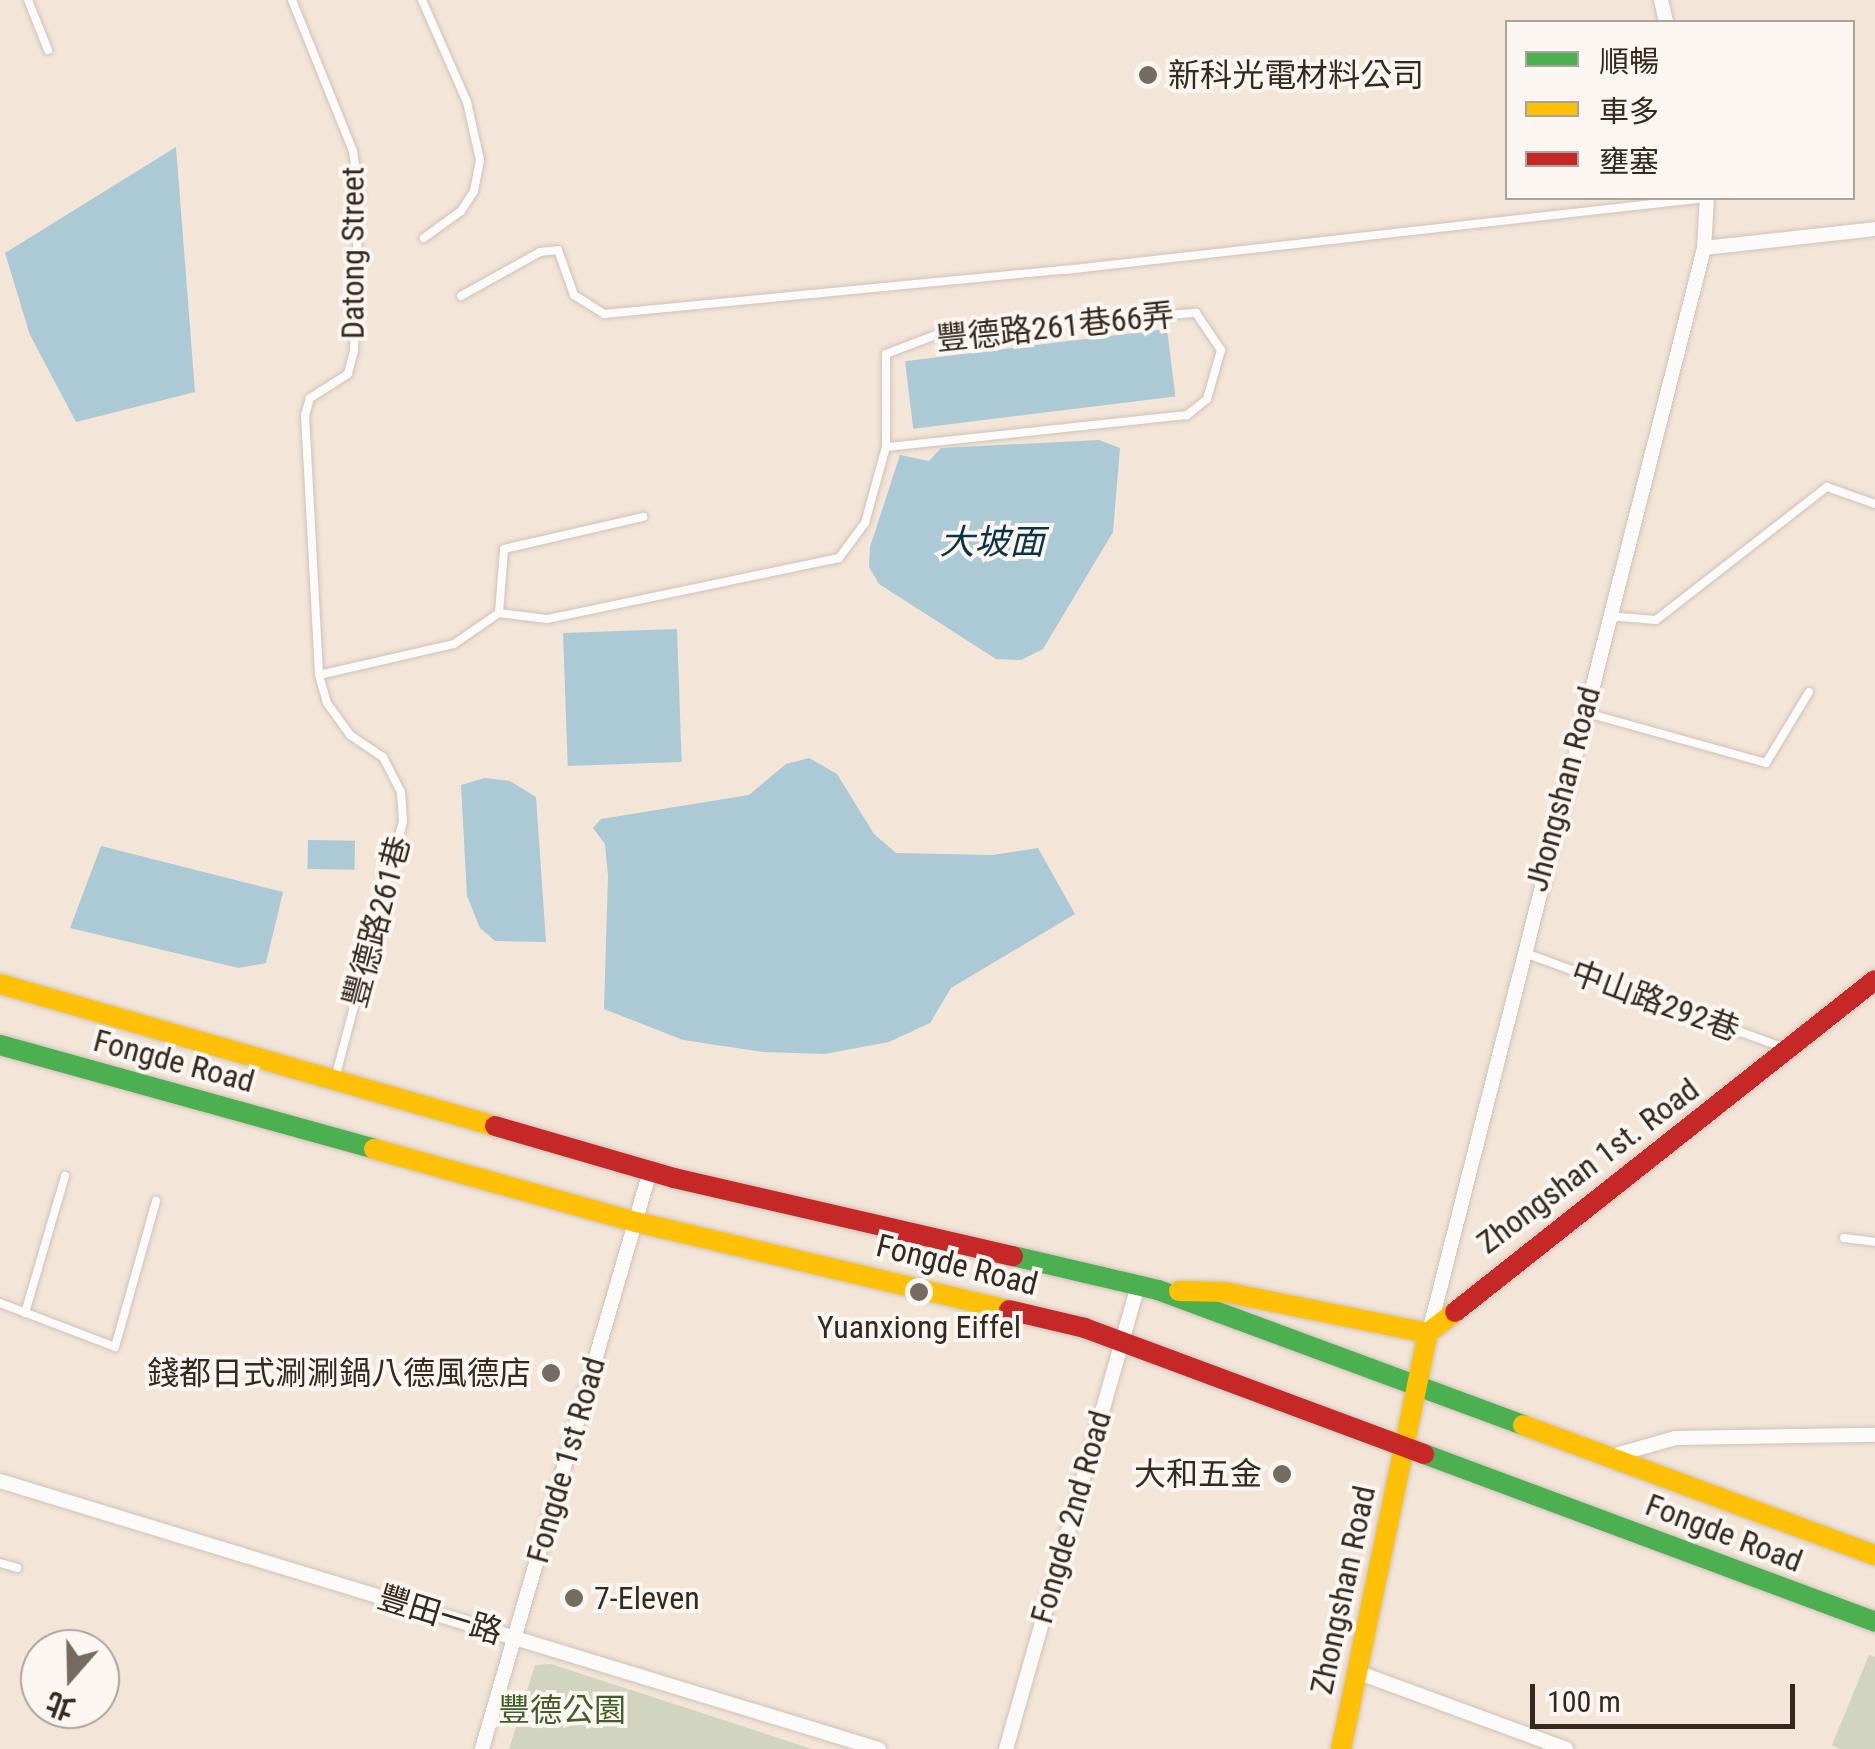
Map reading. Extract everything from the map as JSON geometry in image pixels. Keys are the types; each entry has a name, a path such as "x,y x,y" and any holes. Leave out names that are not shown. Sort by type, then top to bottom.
{"main road":[{"name":"Fongde Road","path":"0,984 650,1172 1148,1287 1417,1382 1875,1555"},
{"name":"Zhongshan 1st. Road","path":"1428,1332 1870,991"},
{"name":"Fongde Road","path":"0,1044 636,1222 966,1296 1120,1340 1875,1622"},
{"path":"1148,1287 1224,1292 1428,1332 1404,1444"},
{"name":"Zhongshan Road","path":"1341,1749 1404,1444"}],"street":[{"name":"Jhongshan Road","path":"1428,1332 1520,952 1704,248 1706,200"},
{"path":"1704,248 1875,229"},
{"name":"Fongde 1st Road","path":"482,1749 650,1172"},
{"name":"Fongde 2nd Road","path":"1006,1749 1120,1340 1148,1287"},
{"path":"1612,1456 1675,1438 1875,1435"},
{"name":"豐田一路","path":"0,1481 880,1749"},
{"path":"1357,1672 1566,1749"}],"lane":[{"path":"28,0 48,50"},
{"name":"Datong Street","path":"292,0 352,151 359,193 354,351 348,374 310,398 306,434"},
{"path":"422,0 467,102 480,160 461,211 424,238"},
{"path":"462,296 540,252 558,250 574,295 604,314 1084,268 1664,200"},
{"name":"豐德路261巷66弄","path":"499,612 548,618 839,558 865,522 886,447 886,354 938,334 1196,313 1221,350 1207,399 1187,415 886,447"},
{"name":"豐德路261巷","path":"306,434 318,675 327,703 350,735 383,757 401,792 403,822 335,1079"},
{"path":"1608,616 1656,620 1827,487 1875,504"},
{"path":"318,675 454,644 499,612 504,550 644,517"},
{"path":"1583,712 1766,764 1809,692"},
{"name":"中山路292巷","path":"1520,952 1789,1050"},
{"path":"26,1313 66,1176"},
{"path":"0,1303 115,1347 156,1202"},
{"path":"1844,1238 1875,1242"},
{"path":"0,1563 17,1568"}],"green space":[{"path":"1869,1655 1875,1657 1875,1749 1840,1749 1832,1745"},
{"name":"豐德公園","path":"551,1664 812,1749 509,1749 535,1665"}],"water":[{"path":"176,147 195,392 76,422 30,335 5,253"},
{"path":"1167,329 1175,396 913,429 905,361"},
{"name":"大坡面","path":"1099,440 1120,448 1113,532 1043,649 1021,660 996,659 879,584 869,567 870,547 900,455 929,461 941,448"},
{"path":"677,629 682,762 568,766 563,633"},
{"path":"809,758 837,774 874,834 896,853 993,855 1038,848 1075,914 951,988 930,1023 889,1042 824,1054 763,1052 683,1040 604,1009 608,876 605,844 593,828 601,819 749,795 786,764"},
{"path":"485,778 510,781 536,797 546,942 495,941 480,928 467,896 461,785"},
{"path":"308,840 355,841 354,870 307,869"},
{"path":"101,846 283,892 266,963 239,968 70,928"}],"traffic: fast":[{"path":"0,1045 374,1149"},
{"path":"1013,1256 1158,1290 1523,1425"},
{"path":"1424,1454 1875,1622"}],"traffic: slow":[{"path":"0,984 495,1126"},
{"path":"374,1149 636,1222 1009,1310"},
{"path":"1179,1291 1224,1292 1428,1333"},
{"path":"1341,1749 1428,1333 1455,1312"},
{"path":"1523,1425 1875,1555"}],"traffic: jam":[{"path":"1455,1312 1875,980"},
{"path":"495,1126 674,1178 1013,1256"},
{"path":"1009,1310 1085,1328 1424,1454"}],"place":[{"name":"新科光電材料公司","path":"1148,75"},
{"name":"Yuanxiong Eiffel","path":"919,1292"},
{"name":"錢都日式涮涮鍋八德風德店","path":"551,1373"},
{"name":"大和五金","path":"1282,1474"},
{"name":"7-Eleven","path":"574,1598"}]}
